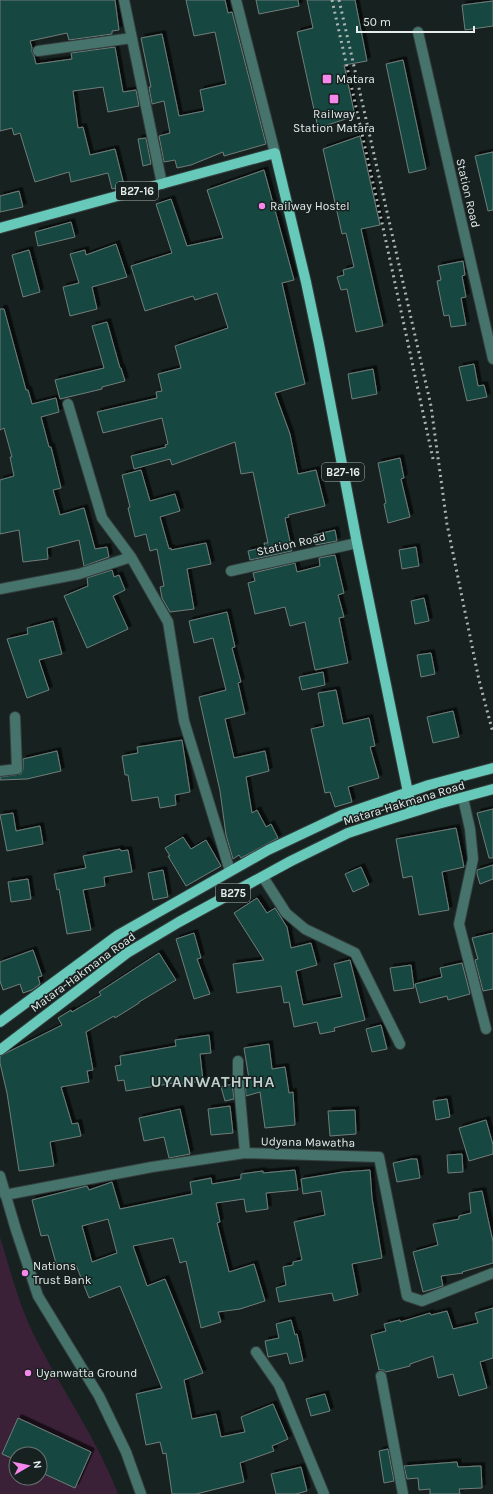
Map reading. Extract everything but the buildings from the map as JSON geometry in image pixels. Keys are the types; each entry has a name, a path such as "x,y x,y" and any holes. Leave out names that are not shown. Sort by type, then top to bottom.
{"main road":[{"name":"B27-16","path":"0,228 275,153 319,344 356,543 409,792"},
{"name":"Matara-Hakmana Road","path":"0,1022 118,935 268,850 342,814 409,792 493,768"},
{"name":"Matara-Hakmana Road","path":"0,1050 127,953 291,861 348,833 412,812 493,789"},
{"path":"409,792 412,812"}],"street":[{"path":"124,0 162,184"},
{"path":"236,0 275,153"},
{"name":"Station Road","path":"418,32 493,359"},
{"path":"38,51 132,38"},
{"path":"68,404 102,518 131,557 168,622 184,721 230,871"},
{"name":"Station Road","path":"231,570 356,543"},
{"path":"0,590 78,574 131,557"},
{"path":"0,771 17,769 15,717"},
{"path":"463,798 470,829 473,859 459,924 486,1029"},
{"path":"263,877 286,913 305,929 355,953 400,1044"},
{"path":"238,1061 246,1154"},
{"name":"Udyana Mawatha","path":"5,1195 152,1167 246,1154 379,1157 407,1296 422,1301 493,1273"},
{"path":"0,1176 38,1296 99,1396 126,1452 141,1494"},
{"path":"256,1352 279,1385 324,1494"},
{"path":"381,1376 403,1494"}],"shaded area":[{"name":"Uyanwatta Ground","path":"0,1237 16,1291 26,1317 48,1362 101,1455 118,1494 0,1494"}],"railway":[{"path":"332,0 433,459"},
{"path":"339,0 431,406 447,524 479,680 493,733"}],"place":[{"name":"Matara","path":"327,79"},
{"name":"Railway Station Matara","path":"334,99"},
{"name":"Railway Hostel","path":"262,206"},
{"name":"Nations Trust Bank","path":"25,1273"},
{"name":"Uyanwatta Ground","path":"28,1373"}],"district":[{"name":"UYANWATHTHA","path":"213,1081"}]}
